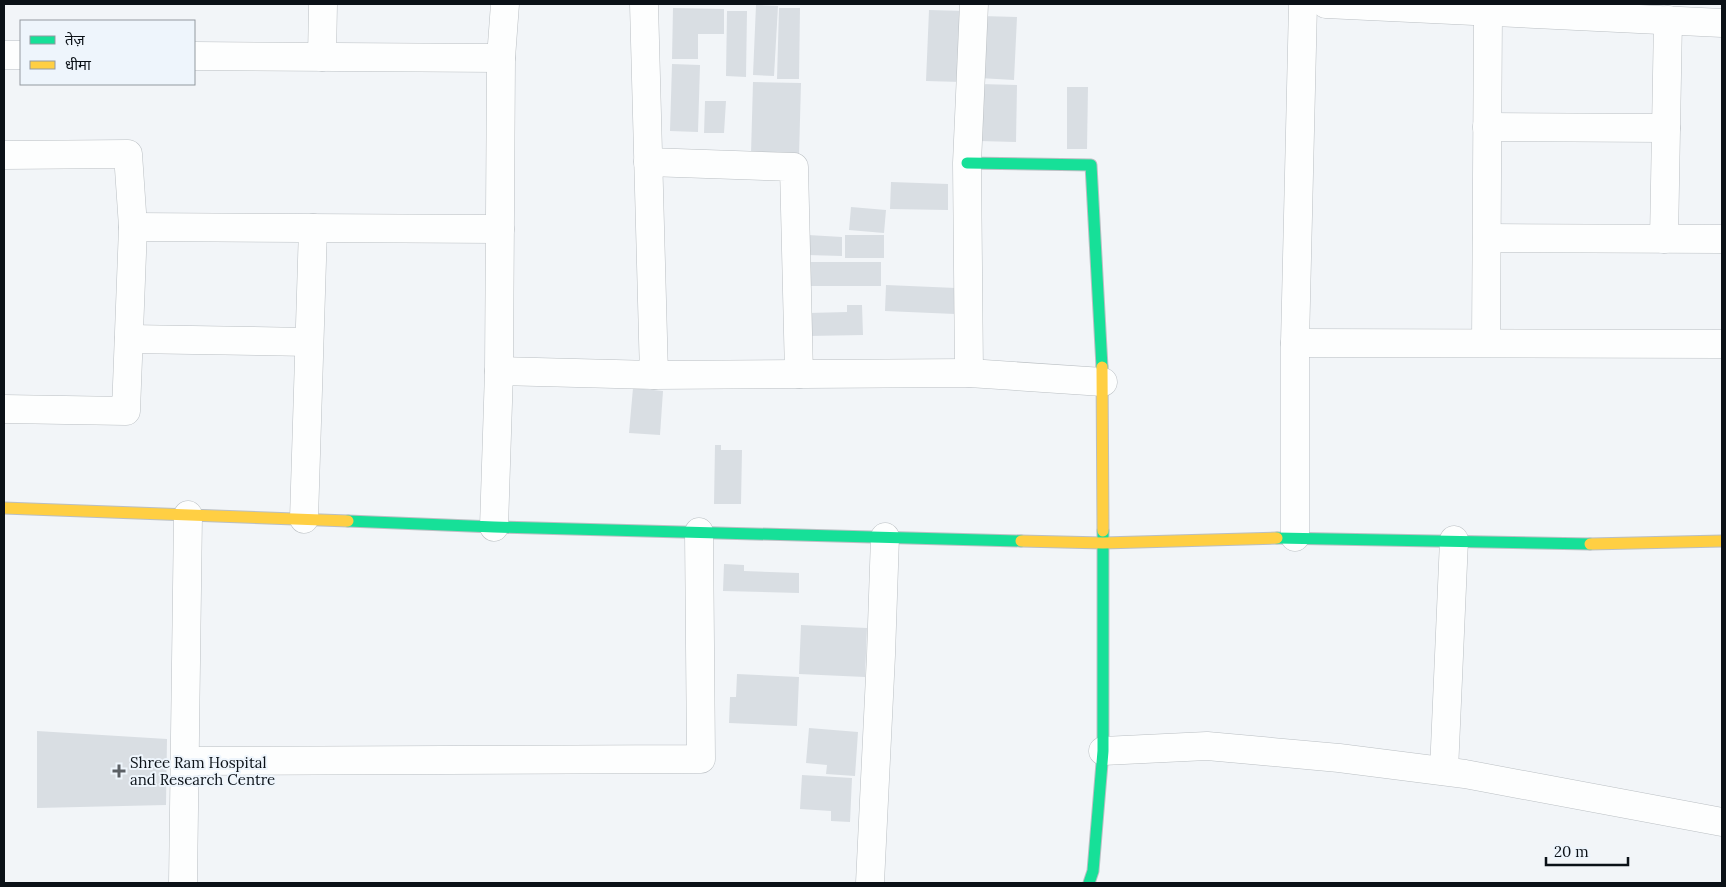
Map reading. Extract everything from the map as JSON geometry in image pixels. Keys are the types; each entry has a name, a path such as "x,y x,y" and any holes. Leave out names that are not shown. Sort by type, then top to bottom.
{"street":[{"path":"322,57 323,4"},
{"path":"494,527 499,371 502,58 506,4"},
{"path":"644,4 654,375"},
{"path":"969,373 967,163 974,4"},
{"path":"1295,537 1295,343 1303,4"},
{"path":"1326,4 1722,23"},
{"path":"1486,342 1488,11"},
{"path":"1664,238 1668,20"},
{"path":"4,55 20,55"},
{"path":"195,56 502,58"},
{"path":"1487,127 1666,128"},
{"path":"4,155 128,154 134,227 126,411 4,409"},
{"path":"648,162 794,167 799,374"},
{"path":"967,163 1091,164 1103,382 1103,751 1094,871 1089,883"},
{"path":"134,227 500,229"},
{"path":"304,519 313,228"},
{"path":"1487,238 1722,239"},
{"path":"129,339 309,342"},
{"path":"1295,343 1722,344"},
{"path":"499,371 654,375 969,373 1103,382"},
{"path":"4,508 494,527 1103,543 1295,537 1594,544 1722,541"},
{"path":"183,883 188,515"},
{"path":"184,761 701,759 699,532"},
{"path":"870,883 881,655 884,537"},
{"path":"1444,771 1454,540"},
{"path":"1103,751 1207,746 1339,758 1465,774 1722,822"}],"building":[{"path":"756,5 778,6 774,76 753,75"},
{"path":"673,8 724,9 724,34 698,34 698,59 672,59"},
{"path":"779,8 800,8 799,79 777,79"},
{"path":"929,10 964,11 961,82 926,81"},
{"path":"727,11 747,11 746,77 726,76"},
{"path":"982,16 1017,17 1014,80 979,78"},
{"path":"672,64 700,65 698,132 670,131"},
{"path":"753,82 801,83 799,156 751,154"},
{"path":"980,84 1017,85 1016,142 979,141"},
{"path":"1067,87 1088,87 1087,149 1067,149"},
{"path":"705,101 726,101 724,133 704,133"},
{"path":"891,182 948,184 948,210 890,209"},
{"path":"851,207 886,210 884,233 849,230"},
{"path":"808,235 842,237 842,256 807,255"},
{"path":"845,235 884,235 884,258 845,258"},
{"path":"808,262 881,262 881,286 809,286"},
{"path":"886,285 956,288 955,314 885,311"},
{"path":"847,305 862,305 863,335 808,336 808,313 847,312"},
{"path":"633,388 663,391 660,435 629,433"},
{"path":"715,445 721,445 721,450 742,450 741,504 714,504"},
{"path":"724,564 744,565 744,571 799,573 799,593 723,591"},
{"path":"801,625 867,628 865,677 799,674"},
{"path":"737,674 799,677 797,726 729,723 730,697 736,697"},
{"path":"809,728 858,732 855,776 826,774 827,765 806,763"},
{"name":"Shree Ram Hospital and Research Centre","path":"37,731 167,739 166,805 37,808"},
{"path":"802,775 852,778 850,822 831,821 831,811 800,809"}],"traffic: fast":[{"path":"967,163 1091,165 1102,367"},
{"path":"348,521 494,527 1021,541"},
{"path":"1089,883 1093,871 1103,751 1103,531"},
{"path":"1277,538 1590,544"}],"traffic: slow":[{"path":"1102,367 1103,531"},
{"path":"4,508 348,521"},
{"path":"1021,541 1103,543 1277,538"},
{"path":"1590,544 1722,541"}],"place":[{"name":"Shree Ram Hospital and Research Centre","path":"119,771"}]}
